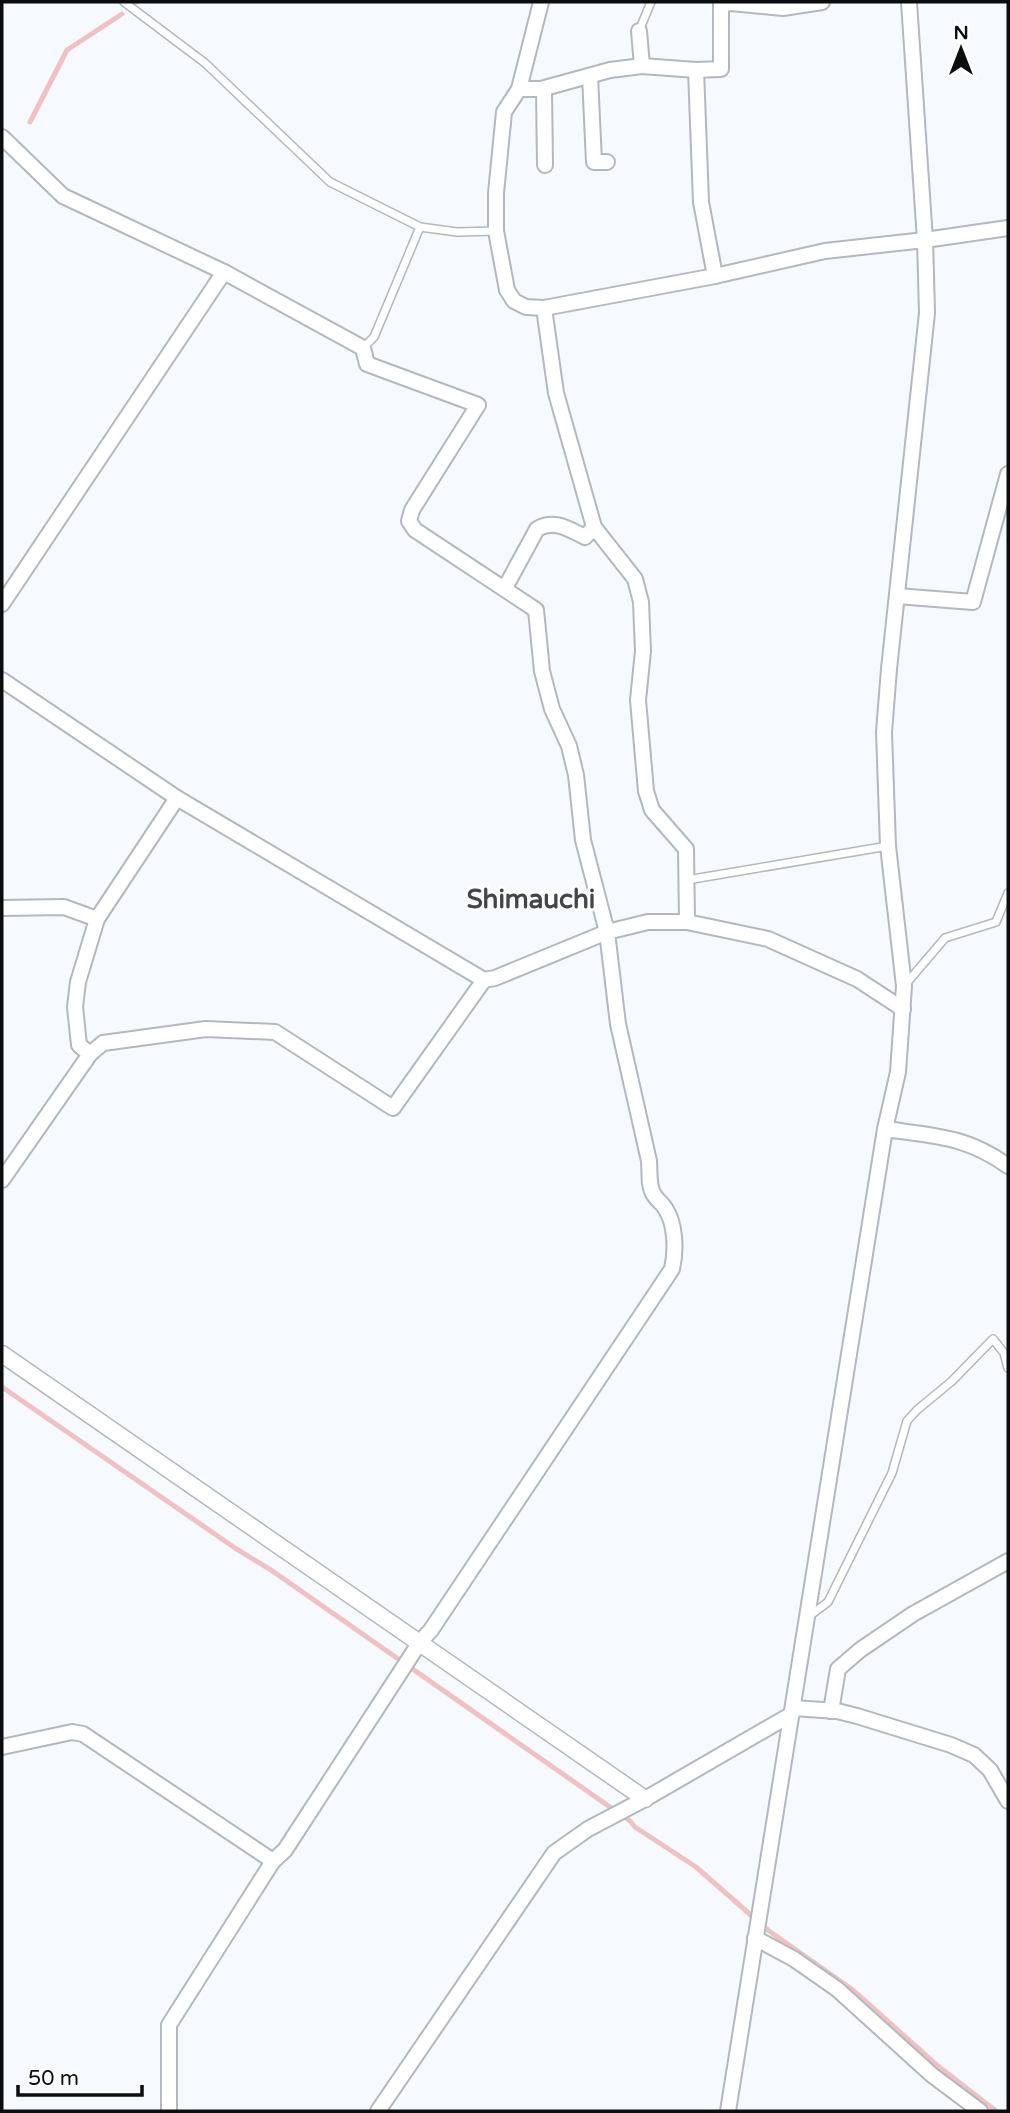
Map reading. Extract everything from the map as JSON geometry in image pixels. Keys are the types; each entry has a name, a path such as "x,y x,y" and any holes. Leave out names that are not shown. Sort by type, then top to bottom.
{"street":[{"path":"541,2 519,89 504,112 496,193 496,231 507,290 514,301 526,307 544,308 715,276 825,251 1008,228"},
{"path":"519,89 544,89 610,70 642,66 721,69 720,5 731,3 783,8 822,2"},
{"path":"728,2111 886,1129 898,1072 904,986 888,846 884,732 927,313 925,240 909,2"},
{"path":"639,31 642,66"},
{"path":"696,70 701,202 715,276"},
{"path":"590,76 594,162 607,162"},
{"path":"544,89 545,165"},
{"path":"2,137 63,196 224,272 362,348 366,364 478,405 412,510 409,521 415,530 536,610 542,671 552,709 572,756 576,775 583,840 607,932 618,1024 649,1161 650,1183 653,1195 666,1208 671,1221 676,1255 672,1269 431,1630 420,1642 285,1850 273,1861 169,2025 169,2111"},
{"path":"2,604 224,272"},
{"path":"544,308 556,393 594,527 635,579 641,602 643,651 638,700 646,791 652,810 686,849 687,922"},
{"path":"897,596 973,603 1008,474"},
{"path":"505,588 537,529 547,524 556,524 585,537 594,527"},
{"path":"2,680 177,798 484,980 495,978 607,932 648,922 687,922 768,940 857,979 903,1009"},
{"path":"90,1054 79,1045 75,1007 78,982 97,919 177,798"},
{"path":"2,908 64,907 97,919"},
{"path":"2,1180 90,1054 103,1043 206,1028 275,1032 393,1108 484,980"},
{"path":"886,1129 961,1140 992,1154 1008,1166"},
{"path":"2,1354 645,1799"},
{"path":"831,1711 838,1669 860,1650 913,1614 1008,1561"},
{"path":"378,2111 554,1853 588,1829 645,1799 793,1711 831,1711 857,1716 951,1745 974,1755 990,1770 1008,1801"},
{"path":"2,1747 72,1732 83,1734 273,1861"},
{"path":"755,1938 794,1959 837,1989 869,2015 932,2075 980,2111"}],"lane":[{"path":"124,2 205,63 330,182 420,227 457,232 496,231"},
{"path":"639,31 651,2"},
{"path":"362,348 374,337 420,227"},
{"path":"687,880 888,846"},
{"path":"904,986 945,938 996,922 1008,893"},
{"path":"808,1618 828,1602 892,1473 907,1421 952,1381 993,1339 1004,1353 1008,1368"}],"waterway":[{"path":"30,122 67,50 122,14"},
{"path":"2,1387 271,1570 635,1827 696,1867 769,1931 853,1990 938,2066 996,2111"}],"district":[{"name":"Shimauchi","path":"531,899"}]}
